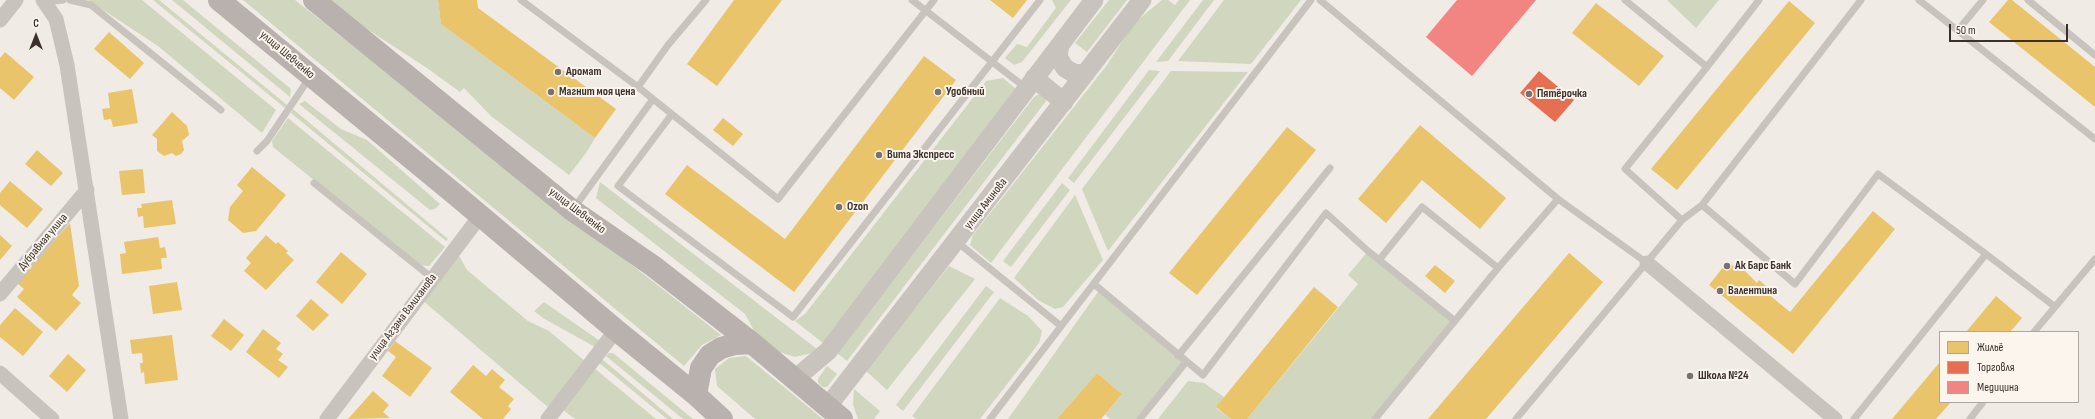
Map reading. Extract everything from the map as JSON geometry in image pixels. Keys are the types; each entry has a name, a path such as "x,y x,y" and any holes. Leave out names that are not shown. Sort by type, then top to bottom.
{"main road":[{"name":"улица Шевченко","path":"219,0 696,395 722,419"},
{"name":"улица Шевченко","path":"314,0 572,210 653,266 752,343 835,413"},
{"path":"696,395 701,368 710,355 721,348 735,344 752,343"}],"street":[{"path":"0,20 16,0"},
{"path":"795,379 828,351 1094,0"},
{"name":"улица Аминова","path":"835,413 957,242 1142,0"},
{"path":"44,1 56,19 67,65 121,419"},
{"path":"1060,45 1058,57 1065,68 1075,74 1086,73"},
{"path":"1030,83 1064,102"},
{"name":"Дубравная улица","path":"0,294 87,190"},
{"name":"улица Агзама Валиханова","path":"326,419 480,216"},
{"path":"1647,263 1835,419"},
{"path":"548,419 616,330"},
{"path":"0,373 52,419"}],"lane":[{"path":"44,1 63,0"},
{"path":"70,0 91,5 221,110"},
{"path":"521,0 638,87 778,199 934,0"},
{"path":"638,87 668,44 705,0"},
{"path":"912,0 993,62 1030,83"},
{"path":"672,114 618,186 793,317 1040,0"},
{"path":"990,419 1311,0"},
{"path":"1320,0 1558,199 1647,263"},
{"path":"1625,0 1707,67"},
{"path":"1682,220 1625,169 1759,0"},
{"path":"1516,419 1682,220 1702,205 1861,0"},
{"path":"1919,0 2095,138"},
{"path":"1958,30 1983,0"},
{"path":"2028,0 2095,55"},
{"path":"257,151 267,141 311,76"},
{"path":"572,210 653,99"},
{"path":"1178,356 1330,168"},
{"path":"1702,205 1795,284 1878,174 2054,306"},
{"path":"314,183 432,278"},
{"path":"1375,419 1498,268 1558,199"},
{"path":"1379,260 1422,207 1498,268"},
{"path":"1094,284 1178,356 1203,375 1326,213 1379,260 1455,321"},
{"path":"957,242 1061,326"},
{"path":"1854,419 1986,254"},
{"path":"2035,331 2054,306 2095,259"},
{"path":"1140,419 1186,362"},
{"path":"1970,419 1982,403"}],"green space":[{"path":"88,0 142,0 276,110 262,133 158,46"},
{"path":"153,0 159,0 287,105 285,108"},
{"path":"172,0 183,0 291,89 290,97"},
{"path":"243,0 295,0 721,335 702,345 684,366"},
{"path":"327,0 438,0 441,24 595,138 586,153 569,175 491,116 464,88 460,92 427,68 330,5"},
{"path":"1052,0 1071,0 1022,62 1014,65 1005,58 1017,44 1027,47 1056,8"},
{"path":"1109,0 1127,0 1087,52 1075,43"},
{"path":"1162,0 1168,0 1175,5 1179,0 1190,0 991,263 970,245 973,235 1107,65 1134,23"},
{"path":"1203,0 1214,0 1168,61 1156,62"},
{"path":"1224,0 1301,0 1251,64 1178,61"},
{"path":"1667,0 1719,0 1696,28"},
{"path":"1149,70 1160,71 1074,183 1068,178"},
{"path":"1171,71 1248,72 1108,251 1082,189"},
{"path":"1003,78 1016,89 823,343 795,321 805,314 986,81"},
{"path":"1039,94 1045,98 1046,101 847,361 837,353 1034,97"},
{"path":"305,101 341,129 367,140 440,204 435,209 430,210 299,104"},
{"path":"293,109 448,239 446,241 291,113"},
{"path":"288,118 445,247 429,266 419,265 273,147 272,141"},
{"path":"600,182 817,349 812,353 795,357 776,351 757,336 745,314 596,198"},
{"path":"1062,183 1070,190 1011,267 1003,261"},
{"path":"1075,195 1103,260 1063,307 1055,309 1038,300 1014,278"},
{"path":"1368,251 1455,321 1375,419 1247,419 1358,284 1348,275"},
{"path":"457,252 467,270 528,321 549,331 586,362 549,408 422,300"},
{"path":"949,266 975,279 887,390 866,371"},
{"path":"986,286 994,292 903,411 896,405"},
{"path":"1100,289 1186,362 1140,419 1110,419 1105,414 1122,394 1097,373 1057,419 1008,419"},
{"path":"1000,298 1028,316 1042,331 1039,343 980,419 916,419 912,416"},
{"path":"544,302 600,341 595,347 543,318 534,311"},
{"path":"609,353 613,353 693,419 683,419 606,356"},
{"path":"746,356 823,419 755,419 717,386 715,369 729,358"},
{"path":"602,359 673,419 667,419 598,362"},
{"path":"827,366 837,374 827,387 823,387 818,383 818,379"},
{"path":"594,368 656,419 575,419 563,410"},
{"path":"1188,381 1204,383 1224,397 1216,408 1231,419 1158,419"},
{"path":"854,389 880,411 874,419 858,419 853,405"}],"building: Жильё":[{"path":"438,0 477,0 478,8 616,109 595,138 441,24"},
{"path":"734,0 782,0 717,86 687,64"},
{"path":"990,0 1027,0 1013,18"},
{"path":"2008,0 2012,0 2095,67 2095,107 1989,22"},
{"path":"1789,1 1815,23 1677,190 1651,169"},
{"path":"1596,3 1664,56 1639,86 1572,33"},
{"path":"109,32 144,63 130,79 94,49"},
{"path":"5,52 34,77 14,100 0,88 0,58"},
{"path":"924,56 956,80 794,292 665,194 687,165 785,239"},
{"path":"132,89 138,123 113,127 111,119 104,120 102,109 110,108 108,93"},
{"path":"172,112 187,126 189,135 182,141 184,150 181,154 176,156 172,153 164,156 157,151 157,139 152,135"},
{"path":"723,118 743,134 733,146 713,130"},
{"path":"1420,125 1506,198 1480,229 1422,180 1386,223 1358,199"},
{"path":"1287,127 1316,150 1197,295 1169,273"},
{"path":"37,150 63,173 51,186 25,164"},
{"path":"252,167 286,195 256,231 243,233 228,220 230,207 243,191 237,185"},
{"path":"143,169 145,193 122,195 119,171"},
{"path":"10,181 43,209 27,228 0,205 0,193"},
{"path":"172,200 176,224 144,228 143,216 138,217 137,208 142,208 141,204"},
{"path":"1873,211 1895,229 1793,354 1709,285 1728,261 1733,266 1736,262 1757,283 1759,280 1771,290 1768,294 1790,312"},
{"path":"70,223 79,286 72,295 81,303 56,331 17,297 24,289 17,283"},
{"path":"0,235 12,246 0,260"},
{"path":"266,235 276,244 278,242 288,251 286,253 294,260 266,290 244,271 251,263 246,258"},
{"path":"158,237 160,248 165,247 167,258 161,258 162,269 122,274 120,254 126,253 124,242"},
{"path":"341,252 367,274 342,304 316,282"},
{"path":"1569,253 1603,282 1486,419 1428,419"},
{"path":"1435,265 1455,281 1445,293 1425,276"},
{"path":"177,282 182,310 153,314 149,286"},
{"path":"1314,287 1338,307 1247,419 1231,419 1216,407"},
{"path":"1996,296 2022,318 2011,331 1967,331"},
{"path":"311,299 329,315 313,331 296,316"},
{"path":"15,308 43,332 23,356 0,337 0,325"},
{"path":"224,319 244,335 231,351 211,336"},
{"path":"263,329 281,343 276,349 283,354 278,360 288,367 279,378 246,352"},
{"path":"172,335 178,380 145,384 144,372 141,373 140,363 143,363 142,353 132,354 130,340"},
{"path":"395,341 432,368 410,397 382,376 396,357 388,351"},
{"path":"68,354 86,370 67,392 49,376"},
{"path":"1939,363 1939,403 1950,403 1936,419 1892,419"},
{"path":"473,365 486,376 492,369 505,380 499,387 514,399 508,406 511,409 503,419 483,419 450,392"},
{"path":"1097,373 1122,394 1101,419 1057,419"},
{"path":"373,391 389,405 383,412 390,418 348,419"}],"building: Торговля":[{"path":"1539,71 1574,100 1555,122 1520,93"}],"building: Медицина":[{"path":"1457,0 1536,0 1472,76 1426,37"}],"place":[{"name":"Аромат","path":"558,72"},
{"name":"Магнит моя цена","path":"551,92"},
{"name":"Удобный","path":"938,92"},
{"name":"Пятёрочка","path":"1529,94"},
{"name":"Вита Экспресс","path":"879,155"},
{"name":"Ozon","path":"839,207"},
{"name":"Ак Барс Банк","path":"1727,266"},
{"name":"Валентина","path":"1720,291"},
{"name":"Школа №24","path":"1690,376"}]}
